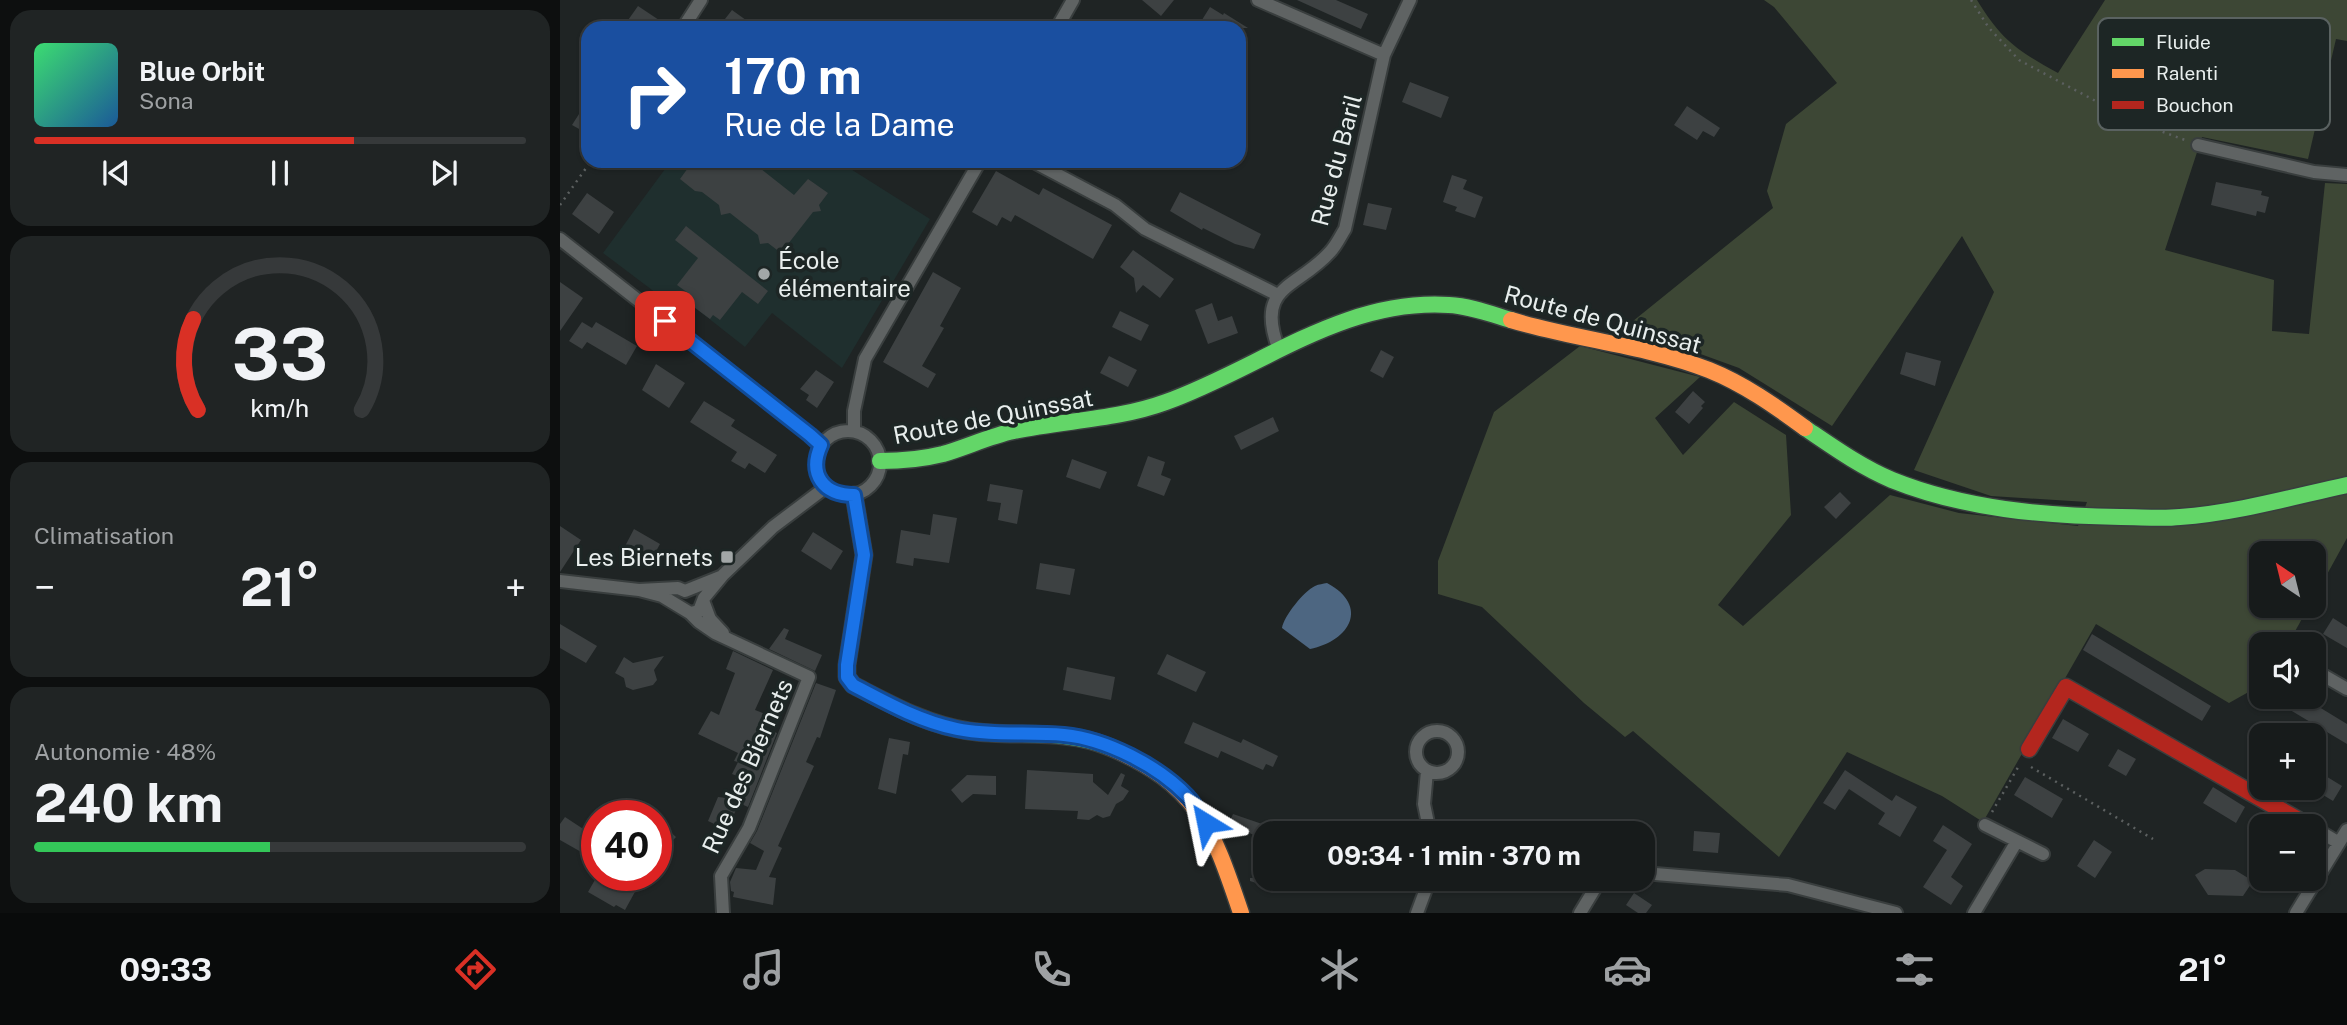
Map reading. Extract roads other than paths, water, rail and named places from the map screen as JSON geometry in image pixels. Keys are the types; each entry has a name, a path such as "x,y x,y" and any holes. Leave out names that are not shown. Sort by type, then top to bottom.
{"street":[{"path":"688,21 701,0"},
{"path":"1061,21 1073,0"},
{"path":"1258,0 1384,55"},
{"name":"Rue du Baril","path":"1276,294 1330,252 1345,229 1384,55 1410,0"},
{"path":"2198,145 2314,172 2347,175"},
{"path":"854,431 854,411 865,359 976,168"},
{"path":"1045,168 1115,205 1146,229 1276,294 1271,317 1279,350"},
{"path":"560,239 821,445"},
{"name":"Route de Quinssat","path":"880,461 902,461 939,454 1011,432 1052,423 1125,414 1164,404 1211,385 1334,324 1382,307 1450,305 1691,363 1733,381 1776,407 1847,457 1891,479 1935,495 2021,510 2102,517 2178,517 2252,506 2347,485"},
{"path":"841,431 854,431 864,435 878,451 879,473 864,491 854,495 834,493 819,478 816,456 821,445 830,436 841,431"},
{"path":"686,610 680,599 697,595 723,575 773,527 826,487"},
{"path":"854,495 864,555 847,665 847,677 853,685 920,720 959,730 1095,740 1144,764 1189,798 1206,823 1226,867 1241,913"},
{"path":"560,581 639,590 662,596 715,632 726,635"},
{"path":"639,590 678,588 697,595 710,619 726,635"},
{"path":"686,610 699,611 697,595"},
{"name":"Rue des Biernets","path":"723,913 721,876 749,828 809,677 726,635"},
{"path":"2326,677 2347,689"},
{"path":"2029,749 2066,687 2288,814"},
{"path":"1427,771 1424,804 1428,821"},
{"path":"1984,825 2043,854"},
{"path":"2296,913 2347,830"},
{"path":"2326,836 2339,843"},
{"path":"1974,913 2017,841"},
{"path":"1655,874 1788,885 1896,913"},
{"path":"1417,913 1425,891"},
{"path":"1580,913 1593,891"}],"water":[{"path":"1327,583 1348,602 1350,622 1336,639 1310,649 1282,628 1290,611 1305,593 1315,586"}],"place":[{"name":"École élémentaire","path":"764,274"},
{"name":"Les Biernets","path":"727,557"}]}
